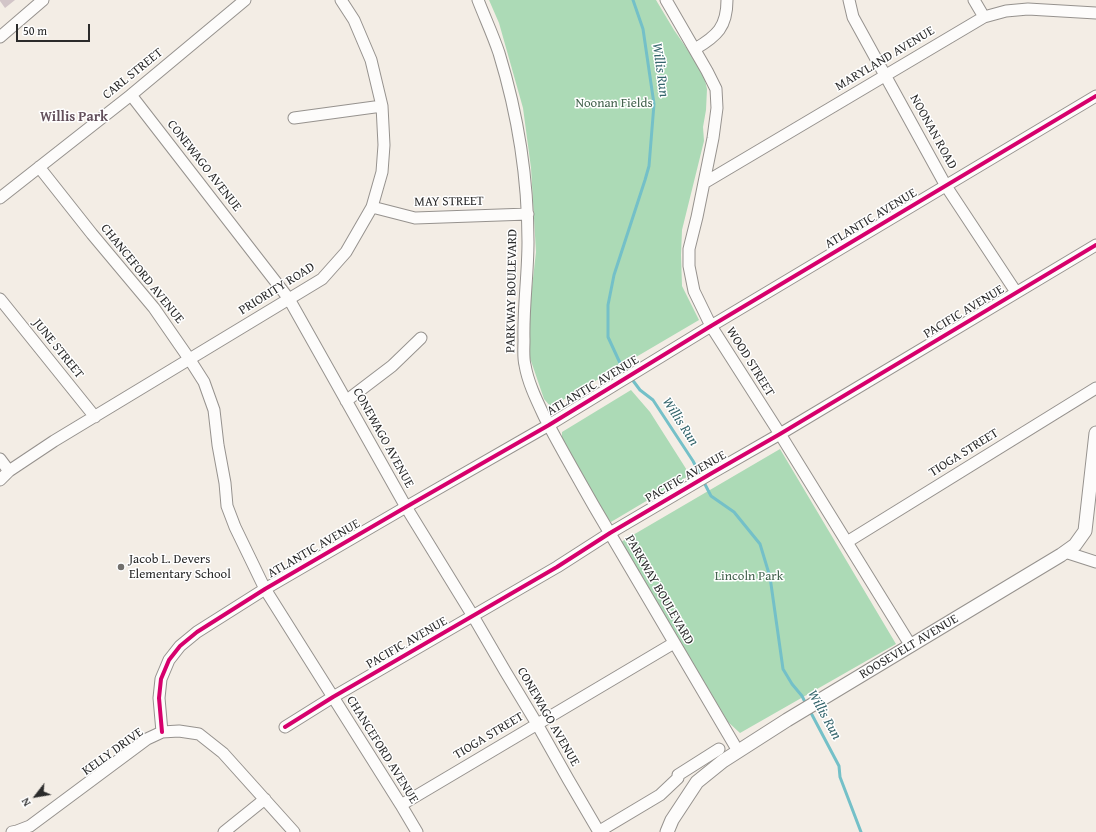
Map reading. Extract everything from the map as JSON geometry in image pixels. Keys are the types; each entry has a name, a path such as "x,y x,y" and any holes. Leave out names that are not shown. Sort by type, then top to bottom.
{"main road":[{"name":"ROOSEVELT AVENUE","path":"667,832 672,820 697,782 722,761 1075,545 1084,531 1096,433"}],"street":[{"path":"0,37 43,0"},
{"name":"CARL STREET","path":"0,198 131,94 245,0"},
{"name":"PRIORITY ROAD","path":"0,480 9,471 54,441 322,279 346,252 372,207 382,172 384,145 382,106 371,60 354,20 342,0"},
{"name":"PARKWAY BOULEVARD","path":"478,0 498,52 515,115 522,154 528,214 524,364 534,393 578,480 738,750"},
{"name":"WOOD STREET","path":"666,0 695,49 716,89 717,108 713,138 689,249 689,266 694,291 711,326 780,434 911,646"},
{"path":"695,49 718,32 726,18 727,0"},
{"name":"NOONAN ROAD","path":"849,0 854,17 946,186 1016,292"},
{"path":"974,0 984,17"},
{"name":"MARYLAND AVENUE","path":"704,183 984,17 1006,11 1028,8 1096,13"},
{"name":"CONEWAGO AVENUE","path":"131,94 289,299 406,507 538,724 599,832"},
{"name":"ATLANTIC AVENUE","path":"162,732 159,698 161,680 169,660 180,646 197,632 265,589 549,425 711,326 1096,96"},
{"path":"294,118 382,106"},
{"name":"CHANCEFORD AVENUE","path":"38,167 154,308 204,382 214,410 227,506 235,527 265,589 417,832"},
{"name":"MAY STREET","path":"372,207 415,218 528,214"},
{"name":"PACIFIC AVENUE","path":"285,727 1096,245"},
{"name":"JUNE STREET","path":"0,298 95,417"},
{"path":"346,400 392,366 421,338"},
{"name":"TIOGA STREET","path":"847,542 1096,388"},
{"path":"0,459 9,471"},
{"path":"1065,552 1096,562"},
{"name":"TIOGA STREET","path":"401,805 674,643"},
{"name":"KELLY DRIVE","path":"12,832 30,826 147,739 162,732 198,734 223,753 294,832"},
{"path":"599,832 660,795 678,778 678,775 718,749"},
{"path":"224,832 265,799"}],"green space":[{"name":"Noonan Fields","path":"489,0 656,0 674,30 703,72 707,89 706,110 703,127 704,141 682,230 681,255 682,286 699,320 551,407 544,399 530,358 529,314 536,252 531,168 523,108 499,23"},
{"path":"631,390 650,412 690,475 611,522 562,442 562,432"},
{"name":"Lincoln Park","path":"780,449 896,644 740,733 728,722 621,542"}],"building":[{"path":"0,0 15,0 5,8"}],"waterway":[{"name":"Willis Run","path":"628,374 620,363 608,337 608,305 614,275 649,166 654,104 643,29 633,0"},
{"name":"Willis Run","path":"631,378 640,390 653,400 693,461 711,496 734,512 760,544 770,577 783,669 806,704"},
{"name":"Willis Run","path":"810,711 839,766 840,777 861,832"}],"cycle path":[{"path":"162,732 159,698 161,679 169,660 180,646 197,632 265,589 549,425 711,326 1096,96"},
{"path":"285,727 333,697 557,567 610,533 780,434 1096,245"}],"place":[{"name":"Jacob L. Devers Elementary School","path":"121,567"}],"district":[{"name":"Willis Park","path":"74,117"}]}
